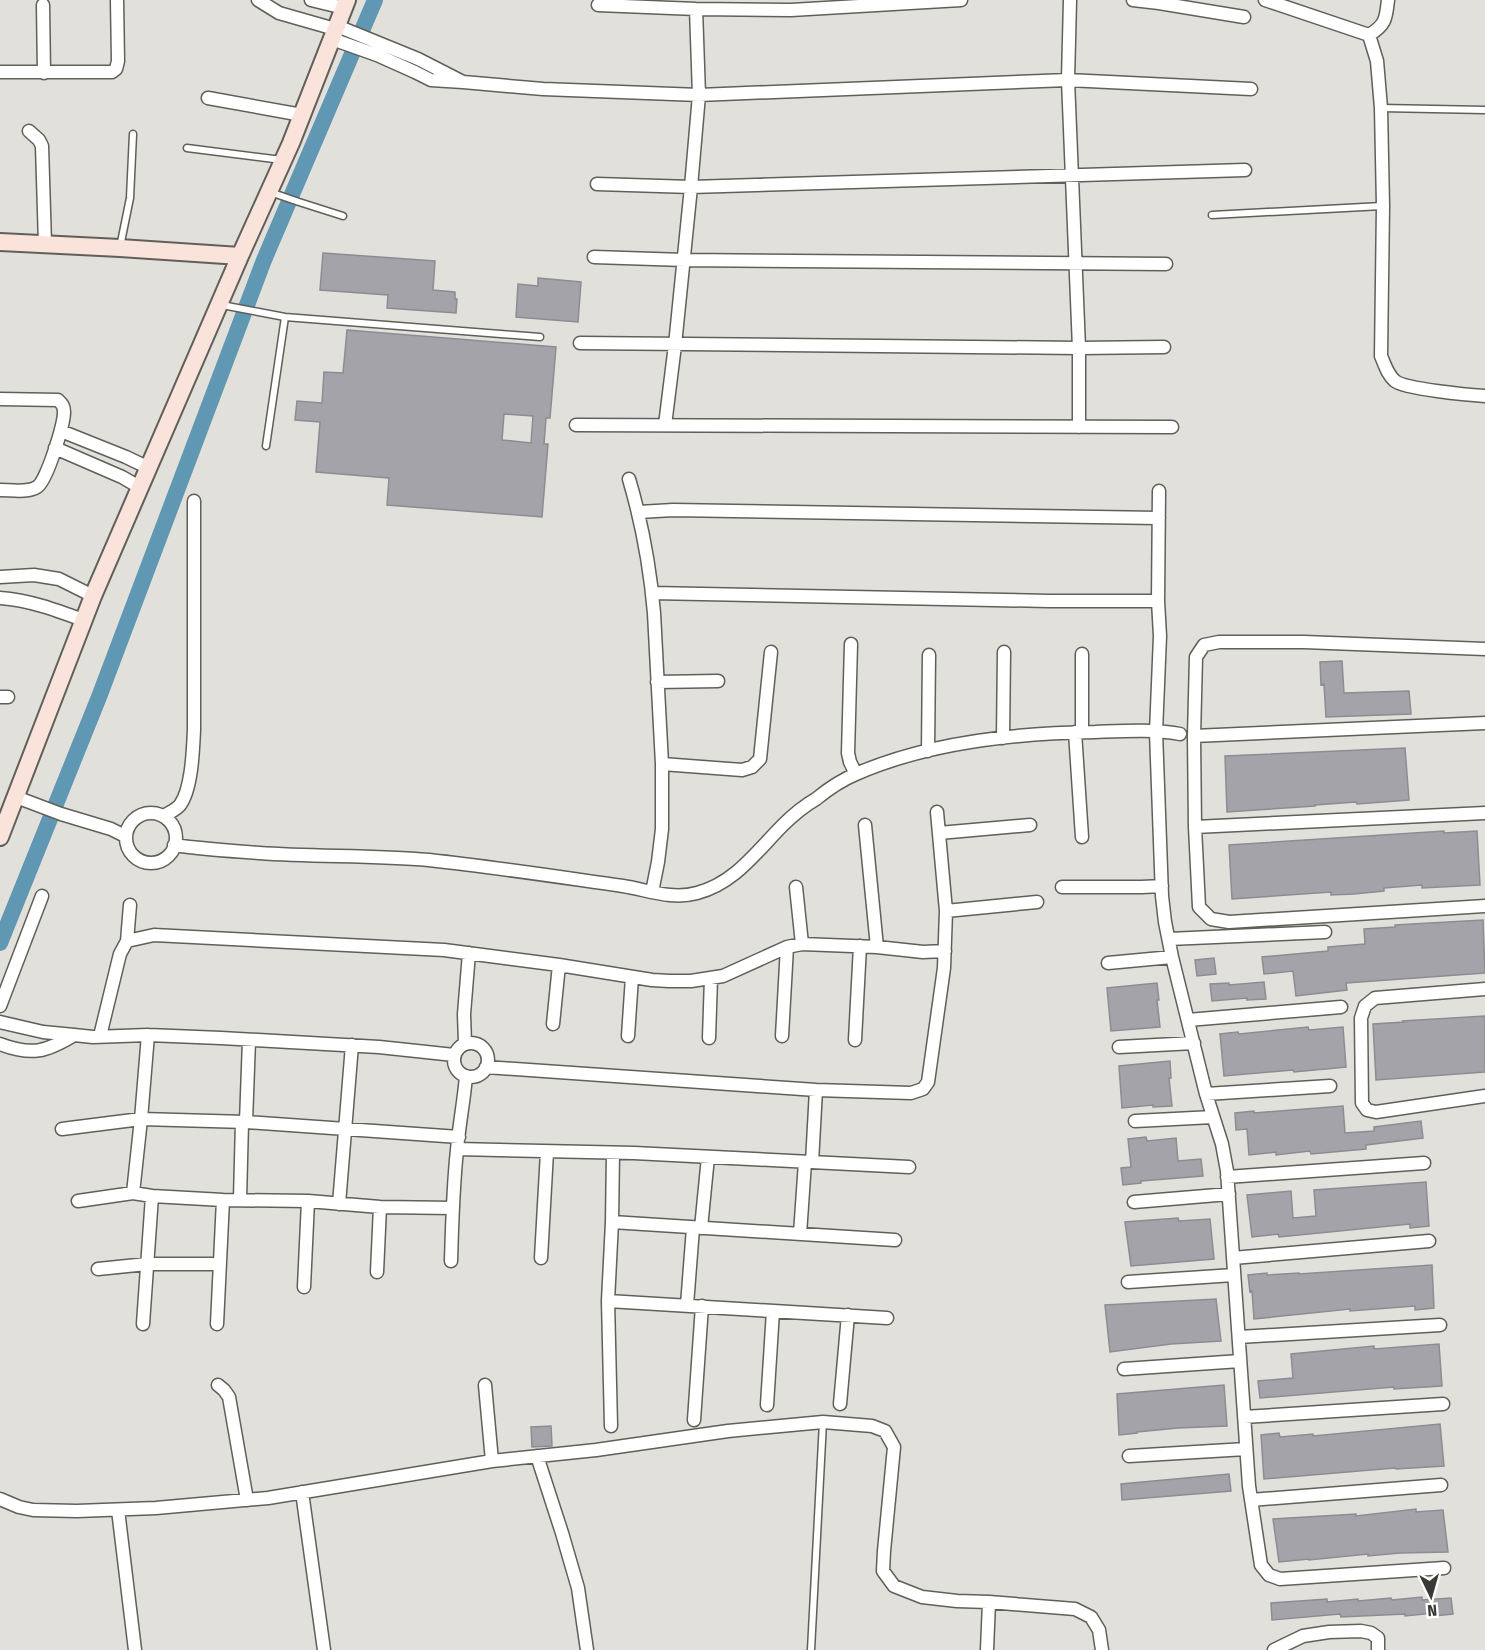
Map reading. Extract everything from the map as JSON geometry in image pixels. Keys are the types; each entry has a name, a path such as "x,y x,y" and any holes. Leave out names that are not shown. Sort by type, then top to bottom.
{"street":[{"path":"0,72 112,72 116,69 118,61 117,0"},
{"path":"258,0 279,14 380,50 423,61 463,82 543,89 699,95 1068,80 1251,89"},
{"path":"0,837 23,800 29,761 93,596 149,468 226,305 240,256 273,193 283,160 340,34 346,4 311,0"},
{"path":"598,5 791,10 961,0"},
{"path":"1070,0 1068,80 1076,264 1079,427"},
{"path":"1134,0 1244,17"},
{"path":"1265,0 1369,35 1380,29 1386,20 1388,0"},
{"path":"43,5 44,73"},
{"path":"665,425 684,260 699,95 696,9"},
{"path":"1369,35 1377,61 1381,108 1383,206 1381,356 1387,372 1397,383 1452,394 1485,396"},
{"path":"208,98 302,115"},
{"path":"29,130 42,146 45,244"},
{"path":"597,184 691,187 1245,170"},
{"path":"0,242 240,256"},
{"path":"594,257 684,260 1166,264"},
{"path":"580,343 1164,347"},
{"path":"0,399 58,400 63,405 64,411 61,431 41,484 31,490 0,490"},
{"path":"576,425 1172,427"},
{"path":"61,431 149,468"},
{"path":"55,448 122,477 141,488"},
{"path":"629,479 639,512 652,593 662,764 662,829 652,892"},
{"path":"1159,491 1160,636 1156,732 1165,922 1206,1094 1222,1144 1227,1177 1246,1449 1251,1500 1262,1565 1269,1575 1280,1579 1444,1568"},
{"path":"164,816 179,806 187,787 193,762 194,501"},
{"path":"639,512 673,510 1159,518"},
{"path":"83,620 48,607 1,598 0,576 34,575 58,579 93,596"},
{"path":"652,593 1158,601"},
{"path":"1485,649 1293,642 1219,642 1204,645 1196,657 1194,735 1199,907 1211,919 1229,922 1485,906"},
{"path":"850,644 848,753 856,774"},
{"path":"662,764 742,770 752,766 760,759 771,652"},
{"path":"1003,738 1004,652"},
{"path":"1082,654 1079,732 1082,837"},
{"path":"928,751 929,655"},
{"path":"657,682 718,681"},
{"path":"1194,735 1485,723"},
{"path":"174,845 261,853 379,856 427,860 627,887 670,896 694,894 728,879 742,868 784,824 816,799 856,774 902,758 943,747 1003,738 1079,732 1180,734"},
{"path":"23,800 125,836"},
{"path":"486,1068 816,1090 911,1093 923,1089 927,1082 945,951 946,911 937,812"},
{"path":"154,813 164,816 170,822 176,837 170,854 151,863 141,861 132,855 125,836 128,826 135,818 154,813"},
{"path":"1195,827 1485,813"},
{"path":"865,825 877,947"},
{"path":"939,833 1030,825"},
{"path":"1062,887 1162,886"},
{"path":"796,887 802,944"},
{"path":"0,1006 42,896"},
{"path":"946,911 1037,902"},
{"path":"100,1036 118,962 127,941 130,905"},
{"path":"1169,939 1324,932"},
{"path":"127,941 154,935 424,949 470,953 669,981 691,981 735,972 787,947 802,944 877,947 923,952 945,951"},
{"path":"855,1040 860,946"},
{"path":"782,1036 787,947"},
{"path":"465,1043 464,1014 470,953"},
{"path":"1108,963 1172,957"},
{"path":"554,1024 559,965"},
{"path":"628,1036 632,977"},
{"path":"710,1038 711,978"},
{"path":"1485,990 1375,998 1365,1006 1361,1018 1362,1103 1367,1110 1376,1112 1485,1096"},
{"path":"1188,1020 1341,1007"},
{"path":"0,1022 43,1032 74,1035 148,1035 249,1040 454,1055"},
{"path":"0,1044 37,1051 54,1047 74,1035"},
{"path":"133,1193 148,1035"},
{"path":"240,1199 249,1040"},
{"path":"465,1043 477,1043 482,1046 488,1056 486,1068 480,1074 466,1076 457,1070 454,1055 456,1050 465,1043"},
{"path":"1119,1047 1194,1043"},
{"path":"339,1204 352,1046"},
{"path":"452,1261 453,1208 466,1076"},
{"path":"1206,1094 1330,1086"},
{"path":"800,1234 816,1090"},
{"path":"1135,1121 1213,1117"},
{"path":"62,1129 141,1119 244,1122 345,1129 547,1152 909,1167"},
{"path":"541,1258 547,1152"},
{"path":"611,1426 608,1300 613,1153"},
{"path":"687,1305 708,1157"},
{"path":"1227,1177 1424,1163"},
{"path":"78,1201 133,1193 223,1200 308,1201 380,1207 453,1208"},
{"path":"1134,1202 1229,1194"},
{"path":"143,1324 152,1196"},
{"path":"217,1324 223,1200"},
{"path":"304,1287 308,1201"},
{"path":"377,1272 380,1207"},
{"path":"612,1222 895,1240"},
{"path":"1233,1258 1429,1241"},
{"path":"98,1269 147,1264 220,1264"},
{"path":"1128,1282 1234,1275"},
{"path":"608,1300 887,1318"},
{"path":"694,1420 702,1306"},
{"path":"767,1405 773,1311"},
{"path":"840,1404 848,1315"},
{"path":"1239,1337 1440,1325"},
{"path":"1124,1369 1240,1361"},
{"path":"218,1385 229,1397 247,1500"},
{"path":"485,1385 492,1461"},
{"path":"1244,1417 1443,1404"},
{"path":"0,1499 33,1510 118,1510 247,1500 492,1461 596,1450 728,1431 823,1422 872,1426 885,1431 894,1447 884,1570 894,1586 922,1597 1075,1609 1091,1617 1100,1630 1102,1650"},
{"path":"1129,1456 1246,1449"},
{"path":"537,1456 578,1588 587,1650"},
{"path":"1251,1500 1441,1485"},
{"path":"302,1492 324,1650"},
{"path":"118,1510 135,1650"},
{"path":"987,1650 989,1602"},
{"path":"1274,1650 1303,1636 1361,1631 1371,1633 1378,1638 1378,1650"}],"lane":[{"path":"1381,108 1485,111"},
{"path":"120,248 130,198 134,134"},
{"path":"187,148 283,160"},
{"path":"273,193 343,216"},
{"path":"1212,215 1383,206"},
{"path":"226,305 274,316 540,337"},
{"path":"266,446 285,317"},
{"path":"811,1650 823,1422"}],"building":[{"path":"323,253 435,261 433,290 455,292 456,313 387,308 388,295 320,290"},
{"path":"538,278 581,282 578,322 516,317 518,284 538,286"},
{"path":"347,330 556,347 550,418 546,418 544,444 548,444 542,517 387,505 389,478 316,472 320,422 295,420 297,401 322,403 324,372 343,373","holes":["504,414 533,416 531,443 502,440"]},
{"path":"1342,661 1344,693 1409,691 1411,714 1326,717 1320,662"},
{"path":"1405,748 1409,800 1227,812 1225,756"},
{"path":"1444,831 1444,833 1477,831 1480,885 1422,888 1422,885 1384,888 1384,891 1354,894 1331,895 1331,892 1232,899 1229,845"},
{"path":"1483,920 1485,973 1346,983 1347,990 1296,996 1293,971 1264,974 1262,957 1328,951 1328,947 1365,944 1364,929"},
{"path":"1214,958 1216,974 1197,976 1195,960"},
{"path":"1264,982 1266,999 1212,1001 1210,984"},
{"path":"1157,983 1160,1027 1111,1031 1107,988"},
{"path":"1485,1016 1485,1072 1376,1080 1373,1024"},
{"path":"1308,1027 1309,1030 1343,1027 1346,1067 1224,1076 1220,1034"},
{"path":"1170,1061 1172,1106 1122,1108 1119,1066"},
{"path":"1343,1106 1345,1133 1374,1131 1374,1127 1421,1121 1423,1138 1366,1145 1366,1149 1311,1154 1310,1151 1249,1155 1247,1129 1236,1130 1235,1113"},
{"path":"1146,1137 1147,1141 1176,1138 1178,1161 1201,1159 1203,1176 1141,1181 1141,1183 1123,1185 1121,1168 1131,1167 1128,1139"},
{"path":"1426,1182 1429,1226 1410,1228 1410,1224 1279,1237 1278,1234 1252,1237 1247,1195 1291,1191 1293,1218 1316,1216 1314,1190"},
{"path":"1178,1218 1179,1221 1210,1219 1214,1259 1131,1266 1125,1222"},
{"path":"1432,1265 1434,1308 1415,1310 1415,1306 1350,1311 1350,1309 1254,1319 1252,1291 1250,1292 1248,1275"},
{"path":"1216,1299 1221,1341 1171,1344 1110,1352 1105,1305"},
{"path":"1439,1344 1442,1386 1394,1389 1394,1387 1260,1398 1258,1381 1293,1378 1291,1354 1374,1346 1374,1349"},
{"path":"1224,1385 1227,1426 1178,1428 1119,1435 1117,1394"},
{"path":"1440,1424 1444,1466 1264,1479 1261,1435 1279,1433 1280,1437 1313,1434 1313,1436"},
{"path":"551,1426 552,1446 532,1447 531,1427"},
{"path":"1229,1474 1231,1491 1122,1500 1121,1484"},
{"path":"1416,1509 1416,1512 1443,1510 1448,1552 1368,1556 1368,1554 1279,1562 1273,1519 1356,1514 1356,1516"},
{"path":"1422,1597 1422,1600 1451,1598 1453,1614 1341,1617 1340,1614 1272,1620 1271,1603 1327,1599 1327,1602 1358,1599 1358,1601 1391,1598 1392,1600"}],"waterway":[{"path":"0,943 99,697 264,260 375,0"}]}
